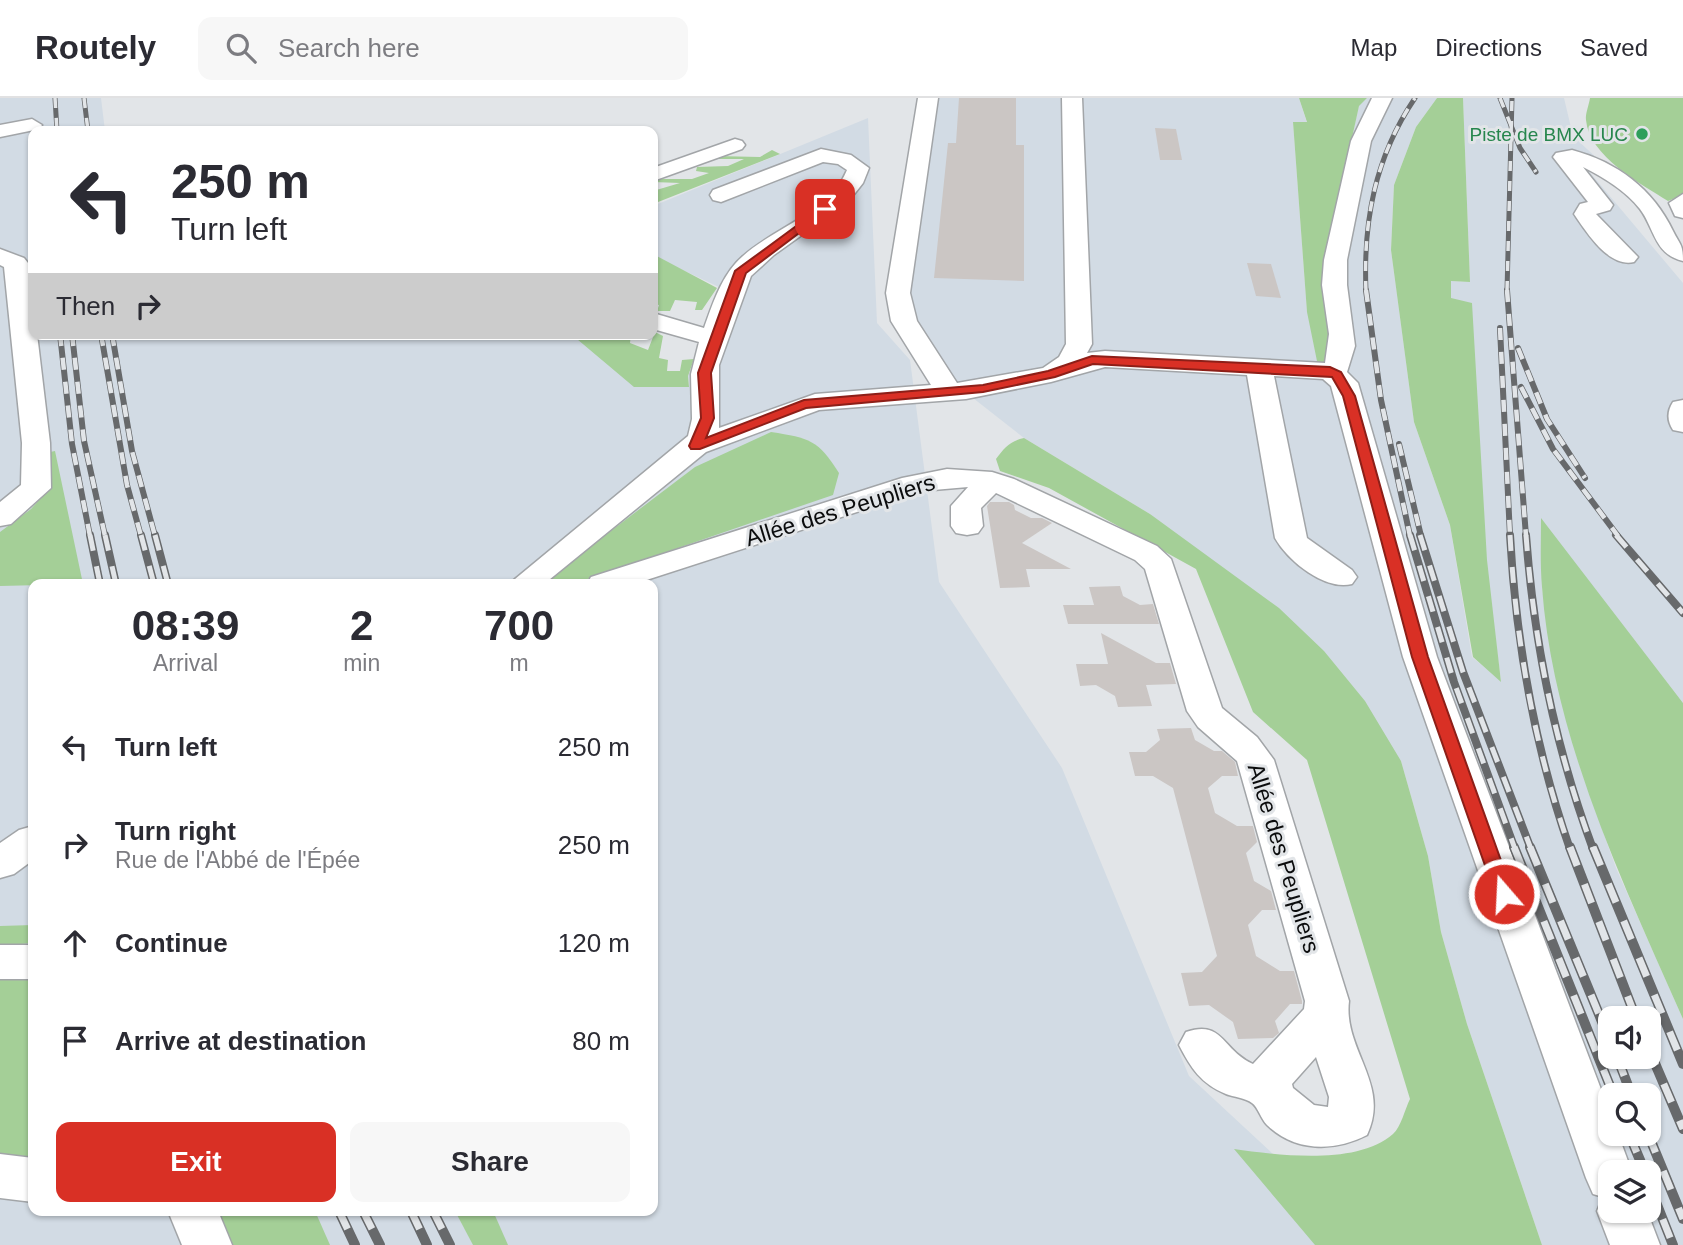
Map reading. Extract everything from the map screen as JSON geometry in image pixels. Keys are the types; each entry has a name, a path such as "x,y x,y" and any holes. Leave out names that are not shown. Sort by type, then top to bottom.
{"street":[{"path":"928,98 898,293 904,321 949,393"},
{"path":"1061,371 1076,354 1079,344 1072,98"},
{"path":"531,579 696,446 815,402 983,389 1061,371 1083,362 1105,359 1259,368 1336,369 1340,362 1342,345 1334,275 1337,250 1364,135 1382,98"},
{"path":"0,131 32,125"},
{"path":"658,179 685,161 724,150 756,154"},
{"path":"696,446 706,426 708,403 705,373 741,271 825,209 857,176 858,168 844,159 821,155 721,195"},
{"path":"1626,257 1604,238 1585,214 1588,209 1602,205 1563,157 1587,159 1648,204 1666,242 1683,254"},
{"path":"1683,201 1680,203 1683,211"},
{"path":"0,256 16,263 36,443 36,488 0,517"},
{"path":"658,331 679,328 716,339"},
{"path":"671,356 679,328"},
{"path":"1259,368 1291,538 1296,547 1341,577"},
{"path":"1330,371 1344,383 1349,396 1420,657 1603,1160"},
{"path":"1683,408 1683,424"},
{"name":"Allée des Peupliers","path":"619,579 914,484 965,477 992,481 1146,553 1160,566 1205,711 1214,724 1246,747 1255,760 1327,1000 1325,1016 1352,1097 1350,1120 1340,1128 1330,1129 1309,1124 1279,1107 1268,1086"},
{"path":"967,526 966,506 992,481"},
{"path":"0,863 28,843"},
{"path":"0,961 28,962"},
{"path":"1202,1045 1208,1058 1236,1077 1248,1083 1268,1086 1268,1079 1325,1016"},
{"path":"0,1176 28,1179"},
{"path":"195,1216 207,1245"},
{"path":"1627,1223 1635,1245"}],"shaded area":[{"path":"0,98 101,98 104,126 28,126 28,340 584,340 689,387 688,376 721,288 658,258 658,204 868,118 877,323 910,360 939,582 1062,768 1189,1076 1302,1181 1343,1245 0,1245"},
{"path":"932,98 1299,98 1307,123 1293,122 1307,312 1336,211 1359,105 1367,98 1437,98 1416,127 1394,185 1391,250 1414,422 1450,525 1472,657 1501,681 1451,298 1451,281 1470,282 1463,98 1564,98 1573,136 1601,162 1582,163 1683,283 1683,703 1541,520 1542,589 1557,675 1578,761 1616,868 1683,1019 1683,1245 1542,1245 1467,1024 1441,932 1428,856 1401,761 1150,514 1024,438 950,380 906,310"}],"green space":[{"path":"1299,98 1367,98 1359,106 1336,211 1334,354 1329,364 1318,366 1307,312 1293,122 1307,122"},
{"path":"1437,98 1463,98 1470,282 1451,281 1451,298 1472,303 1487,560 1501,682 1473,657 1450,525 1414,422 1391,250 1394,185 1416,127"},
{"name":"Piste de BMX LUC","path":"1590,98 1683,98 1683,195 1668,201 1606,157 1589,133 1586,118"},
{"path":"772,150 780,154 658,202 658,190 680,183 658,182 658,179 692,179 709,173 696,171 697,167 728,166 744,159 711,159 716,156 760,157"},
{"path":"658,257 717,288 702,310 695,310 697,302 675,300 670,311 658,311"},
{"path":"658,334 663,336 659,358 668,360 667,371 680,371 682,360 694,359 688,376 689,387 634,387 578,340 630,340 630,343 648,350 652,340 658,340"},
{"path":"771,432 812,442 839,473 833,495 588,579 548,579 695,467"},
{"path":"1024,438 1150,514 1279,608 1324,651 1365,701 1401,761 1428,856 1441,932 1467,1024 1542,1245 1315,1245 1234,1149 1316,1156 1359,1151 1378,1144 1396,1131 1410,1099 1307,760 1253,712 1196,569 1049,488 1000,471 996,459 1008,446"},
{"path":"55,451 82,579 28,579 28,585 0,586 0,532 31,509 50,488 45,453"},
{"path":"1541,518 1683,703 1683,1019 1594,809 1560,699 1549,643 1541,578"},
{"path":"28,925 28,943 0,946 0,926"},
{"path":"12,972 28,977 28,1165 0,1161 0,973"},
{"path":"220,1216 317,1216 330,1245 232,1245"},
{"path":"458,1216 495,1216 508,1245 473,1245"}],"building":[{"path":"959,98 1016,98 1016,145 1024,145 1024,281 934,278 948,143 956,143"},
{"path":"1155,128 1176,129 1182,160 1160,160"},
{"path":"1247,263 1271,264 1281,298 1256,296"},
{"path":"990,502 1009,502 1014,505 1015,510 1031,518 1042,518 1052,523 1022,543 1071,569 1026,569 1030,587 1000,588 987,506"},
{"path":"1120,586 1123,596 1140,605 1153,604 1159,624 1068,624 1063,605 1094,605 1089,587"},
{"path":"1101,633 1156,663 1170,663 1176,684 1146,685 1152,706 1118,707 1115,696 1096,685 1080,686 1076,664 1108,664"},
{"path":"1191,728 1195,740 1214,751 1222,751 1235,762 1238,776 1222,776 1208,788 1215,813 1237,826 1253,826 1257,842 1246,853 1254,881 1271,891 1276,910 1262,910 1248,925 1256,956 1280,971 1294,971 1302,1001 1302,1004 1290,1004 1275,1021 1279,1033 1273,1038 1238,1039 1233,1022 1209,1005 1189,1006 1181,973 1202,972 1217,956 1173,788 1153,776 1135,776 1129,752 1146,752 1160,740 1157,729"}],"railway":[{"path":"55,98 57,126"},
{"path":"84,98 87,126"},
{"path":"1366,290 1367,240 1374,190 1390,143 1415,98"},
{"path":"1500,98 1511,126"},
{"path":"1511,126 1512,98"},
{"path":"1507,290 1511,126"},
{"path":"1511,126 1520,148 1536,172"},
{"path":"1366,290 1381,400 1410,536"},
{"path":"1507,290 1526,536"},
{"path":"1500,328 1510,536"},
{"path":"61,340 72,444 90,536"},
{"path":"73,340 84,441 105,536"},
{"path":"102,340 127,485 141,536"},
{"path":"113,340 132,451 155,536"},
{"path":"1518,348 1547,419 1585,478"},
{"path":"1521,387 1553,449 1618,536"},
{"path":"1399,444 1421,536"},
{"path":"90,535 99,579"},
{"path":"105,535 115,579"},
{"path":"141,535 153,579"},
{"path":"155,535 167,579"},
{"path":"1410,535 1454,682 1515,849"},
{"path":"1420,535 1463,672 1531,849"},
{"path":"1510,535 1517,615 1529,694 1546,772 1570,849"},
{"path":"1526,535 1534,615 1548,694 1568,772 1593,849"},
{"path":"1616,535 1683,613"},
{"path":"1514,847 1609,1083"},
{"path":"1530,847 1598,1012"},
{"path":"1570,847 1631,1006"},
{"path":"1593,847 1683,1064"},
{"path":"1622,1069 1627,1083"},
{"path":"1657,1069 1683,1129"},
{"path":"1634,1146 1640,1160"},
{"path":"1653,1146 1683,1219"},
{"path":"1661,1215 1673,1245"},
{"path":"341,1216 355,1245"},
{"path":"366,1216 380,1245"},
{"path":"413,1216 427,1245"},
{"path":"436,1216 450,1245"}],"place":[{"name":"Piste de BMX LUC","path":"1642,134"}],"route":[{"path":"825,209 741,271 705,373 707,418 703,434 696,446 733,434 804,404 983,389 1051,374 1092,360 1330,371 1337,374 1349,396 1420,657 1451,738 1504,894"}]}
